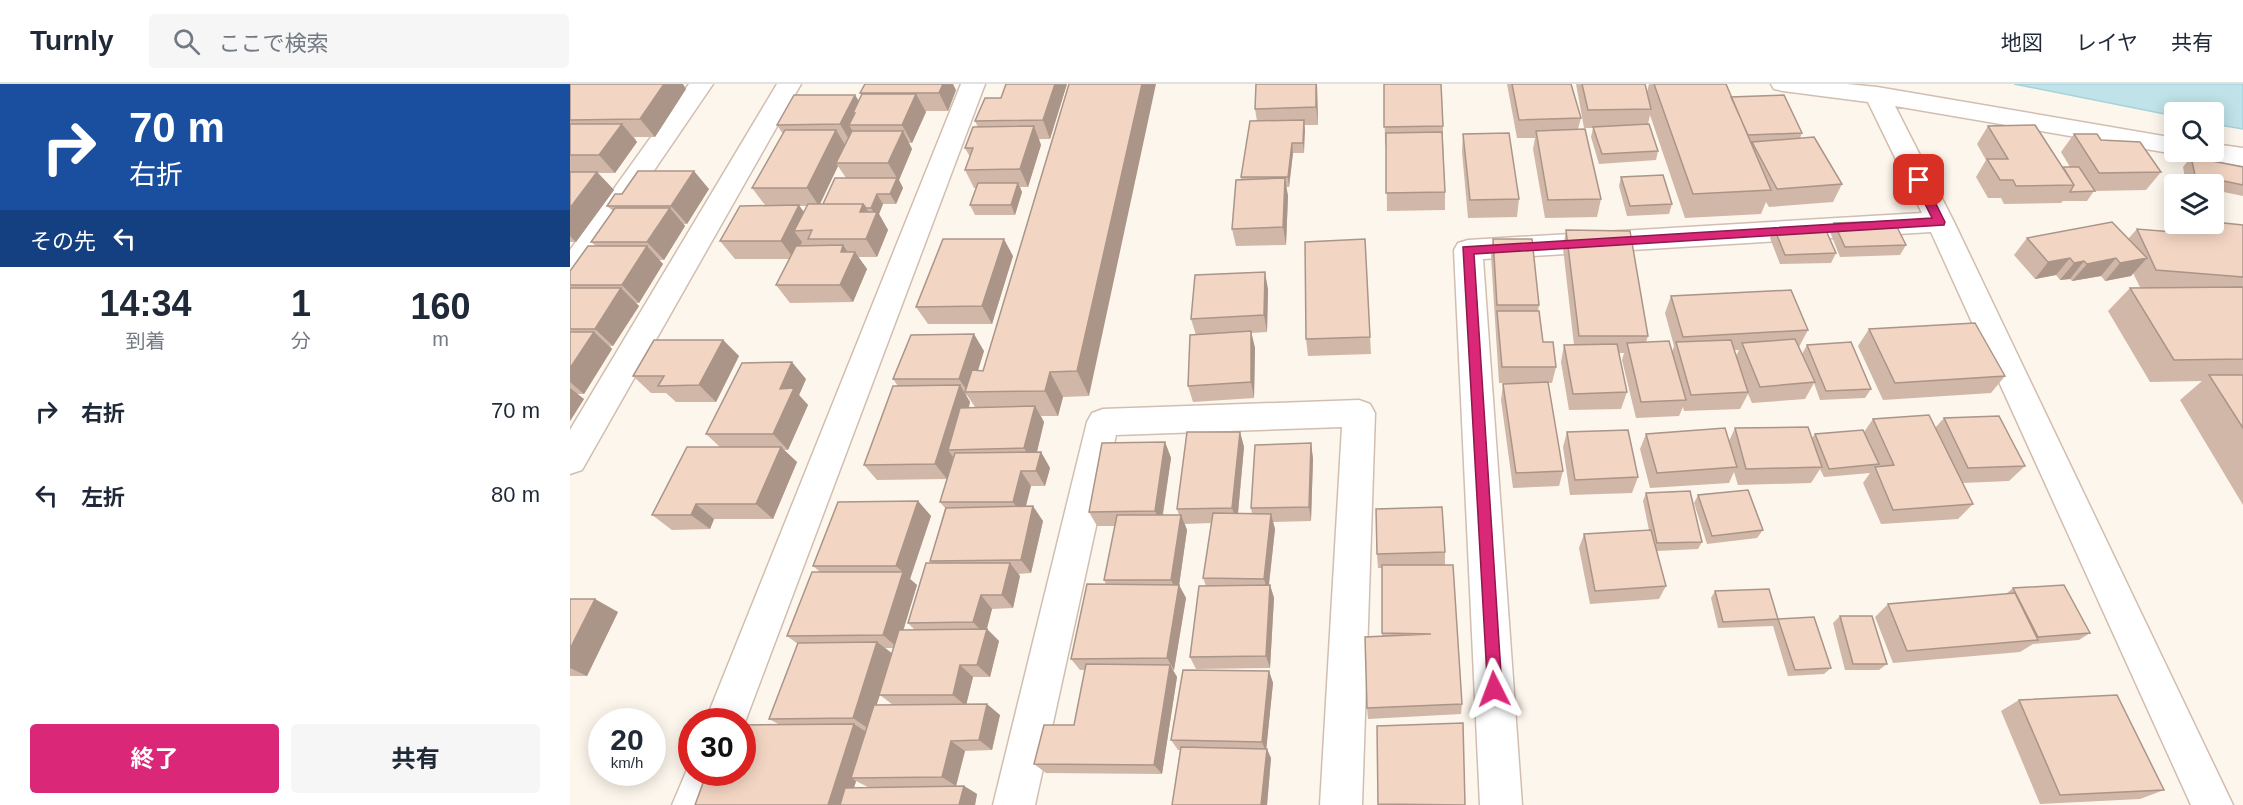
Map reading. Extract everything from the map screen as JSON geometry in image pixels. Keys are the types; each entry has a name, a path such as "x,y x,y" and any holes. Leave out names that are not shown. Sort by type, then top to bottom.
{"street":[{"path":"570,272 701,84"},
{"path":"570,460 789,84"},
{"path":"730,708 973,84"},
{"path":"1783,84 1877,95 2164,144"},
{"path":"1877,95 1940,222 2212,805"},
{"path":"2224,155 2243,158"},
{"path":"1501,805 1468,250 1940,222"},
{"path":"1014,805 1103,422 1359,413 1341,805"},
{"path":"693,805 700,786"}],"water":[{"path":"2014,84 2243,84 2243,129 2224,126 2224,102 2164,102 2164,114"}],"building":[{"path":"570,84 664,84 640,119 570,120"},
{"path":"865,84 943,84 939,93 860,93"},
{"path":"1006,84 1055,84 1043,120 975,121 985,98 1001,98"},
{"path":"1069,84 1142,84 1077,371 1050,372 1045,391 965,392 972,370 983,371"},
{"path":"1256,84 1316,84 1316,107 1255,109"},
{"path":"1384,84 1441,84 1443,126 1384,127"},
{"path":"1512,84 1571,84 1581,118 1519,120"},
{"path":"1582,84 1645,84 1651,109 1588,110"},
{"path":"1654,84 1726,84 1771,190 1693,194"},
{"path":"862,94 916,94 902,125 849,125"},
{"path":"794,95 855,95 840,124 777,125"},
{"path":"1784,95 1802,133 1748,135 1731,97"},
{"path":"1304,120 1303,143 1292,143 1288,177 1241,177 1250,121"},
{"path":"570,124 622,124 599,155 570,155"},
{"path":"1649,124 1658,151 1602,154 1593,127"},
{"path":"2035,125 2074,185 2016,186 2013,180 2000,180 1987,159 2008,159 1988,126"},
{"path":"1034,126 1020,169 965,170 973,148 965,148 973,127"},
{"path":"1585,129 1601,199 1548,200 1536,131"},
{"path":"785,130 836,130 807,188 752,188"},
{"path":"852,131 903,131 888,163 836,163"},
{"path":"1442,132 1445,192 1386,193 1386,133"},
{"path":"1509,133 1519,199 1470,200 1463,134"},
{"path":"2074,134 2097,134 2101,140 2140,142 2161,172 2099,173"},
{"path":"1814,137 1842,184 1777,189 1752,142"},
{"path":"2192,162 2217,162 2243,167 2243,185 2224,181 2224,174 2195,174"},
{"path":"2063,167 2079,167 2095,191 2070,192 2074,185"},
{"path":"638,171 694,171 671,206 607,206 615,194 622,194"},
{"path":"570,172 597,172 570,208"},
{"path":"1663,175 1672,204 1630,206 1621,177"},
{"path":"835,178 897,178 890,194 877,194 871,208 866,208 863,204 823,204"},
{"path":"1285,178 1283,227 1232,229 1236,180"},
{"path":"978,183 1018,183 1011,205 970,205"},
{"path":"808,204 863,204 860,212 877,212 866,239 808,239 812,230 794,231"},
{"path":"799,205 781,241 720,241 740,206"},
{"path":"615,208 670,208 647,242 591,242"},
{"path":"1894,221 1906,245 1845,247 1834,223"},
{"path":"2112,222 2147,258 2120,263 2116,258 2087,264 2084,261 2074,263 2070,258 2048,262 2027,238"},
{"path":"2224,223 2243,225 2243,277 2156,270 2137,229 2164,231 2164,234 2224,234"},
{"path":"1824,226 1836,253 1785,255 1774,228"},
{"path":"1566,230 1630,231 1648,336 1579,336"},
{"path":"943,239 1004,239 982,306 916,307"},
{"path":"1365,239 1370,337 1306,339 1305,242"},
{"path":"1493,239 1532,239 1539,305 1497,305"},
{"path":"843,245 841,252 855,252 840,285 776,285 796,246"},
{"path":"588,246 647,246 622,285 570,285 570,271"},
{"path":"1265,272 1264,315 1191,319 1195,275"},
{"path":"2243,287 2243,359 2174,360 2130,288"},
{"path":"570,288 621,288 595,329 570,329"},
{"path":"1791,290 1808,330 1683,337 1671,296"},
{"path":"1497,311 1539,311 1543,342 1553,342 1556,367 1502,367"},
{"path":"1975,323 2005,376 1895,383 1869,329"},
{"path":"1251,331 1251,382 1188,386 1190,335"},
{"path":"570,332 594,332 570,368"},
{"path":"974,334 959,379 893,379 911,335"},
{"path":"1795,339 1815,382 1760,387 1742,343"},
{"path":"654,340 723,340 699,385 658,386 664,376 633,376"},
{"path":"1731,340 1748,392 1691,395 1676,342"},
{"path":"1669,341 1686,400 1641,402 1627,343"},
{"path":"1851,342 1871,389 1826,391 1807,345"},
{"path":"1617,344 1627,392 1573,394 1564,345"},
{"path":"792,362 780,389 794,388 773,434 706,434 742,363"},
{"path":"2209,375 2243,375 2243,428"},
{"path":"1548,382 1563,471 1516,473 1503,384"},
{"path":"960,385 935,464 864,465 893,386"},
{"path":"1035,406 1024,448 948,450 960,408"},
{"path":"1929,415 1973,504 1893,510 1875,467 1894,465 1873,419"},
{"path":"1999,416 2025,466 1968,468 1944,418"},
{"path":"1808,427 1822,467 1746,469 1735,428"},
{"path":"1725,428 1737,467 1657,473 1646,434"},
{"path":"1628,430 1638,477 1575,480 1567,432"},
{"path":"1863,430 1879,464 1829,469 1815,434"},
{"path":"1187,432 1240,432 1232,508 1177,509"},
{"path":"1165,442 1155,511 1089,512 1102,443"},
{"path":"1311,443 1309,507 1251,508 1255,445"},
{"path":"687,447 781,447 756,504 696,504 691,515 652,515"},
{"path":"1041,452 1036,471 1021,471 1013,502 940,502 955,453"},
{"path":"1748,490 1763,530 1712,536 1698,495"},
{"path":"1690,491 1702,542 1657,543 1646,493"},
{"path":"918,501 896,566 813,566 838,502"},
{"path":"1033,506 1021,560 930,561 946,508"},
{"path":"1442,507 1445,552 1377,554 1376,509"},
{"path":"1213,513 1271,514 1264,579 1203,578"},
{"path":"1117,515 1181,515 1171,580 1104,580"},
{"path":"1651,530 1666,586 1595,591 1584,534"},
{"path":"926,563 1010,563 1002,595 981,595 973,622 908,623"},
{"path":"1382,565 1453,565 1462,704 1367,708 1365,637 1431,634 1382,633"},
{"path":"812,572 903,572 883,635 787,636"},
{"path":"1087,584 1179,585 1167,658 1071,659"},
{"path":"1270,585 1266,656 1190,657 1199,586"},
{"path":"2064,585 2090,633 2038,637 2013,588"},
{"path":"1769,589 1778,619 1723,622 1715,591"},
{"path":"2015,593 2038,640 1907,651 1888,604"},
{"path":"570,599 595,599 570,649"},
{"path":"1840,616 1872,616 1887,664 1853,664"},
{"path":"1814,617 1831,668 1795,670 1778,619"},
{"path":"987,629 977,665 960,665 953,695 879,695 899,630"},
{"path":"877,642 853,718 769,719 798,643"},
{"path":"1086,664 1170,665 1154,765 1034,764 1044,725 1074,725"},
{"path":"1183,670 1269,671 1262,742 1171,740"},
{"path":"2117,695 2164,790 2060,795 2019,700"},
{"path":"987,704 979,740 951,741 942,777 851,778 874,705"},
{"path":"1463,723 1465,805 1378,804 1377,726"},
{"path":"854,724 828,805 695,805 702,786 756,786 756,725"},
{"path":"1181,747 1267,749 1261,805 1172,805"},
{"path":"964,786 959,805 840,805 845,788"}],"route":[{"path":"1494,689 1468,250 1940,222 1919,180"}]}
